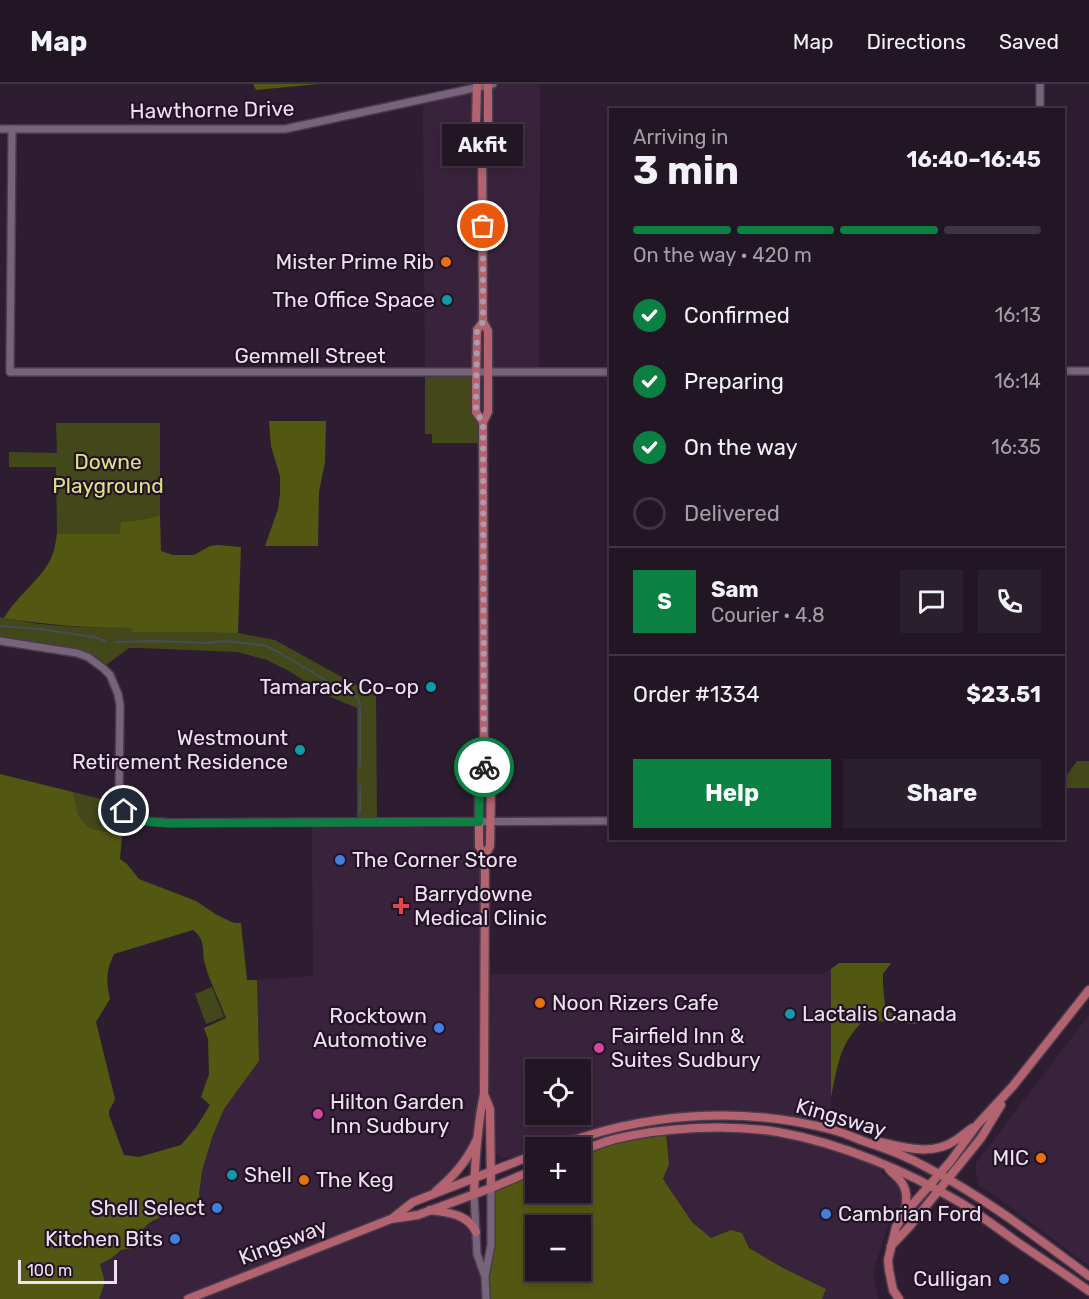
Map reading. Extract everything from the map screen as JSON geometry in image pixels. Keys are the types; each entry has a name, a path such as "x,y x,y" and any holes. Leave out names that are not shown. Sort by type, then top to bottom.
{"main road":[{"path":"485,856 479,846 479,786 484,772 483,422 488,412 488,331 483,322 482,134 488,124 490,84"},
{"path":"477,86 476,126 482,134"},
{"path":"483,322 477,330 476,373 476,412 483,422"},
{"path":"474,1194 484,1094 485,856 490,846 490,785 484,772"},
{"path":"899,1299 890,1280 888,1260 896,1227 905,1213 940,1174 977,1125 1008,1092 1089,990"},
{"path":"891,1247 986,1132 1008,1092"},
{"path":"484,1094 490,1108 491,1188"},
{"name":"Kingsway","path":"583,1137 638,1122 701,1116 739,1116 790,1121 835,1131 911,1159 949,1179 1002,1212 1089,1276"},
{"path":"860,1140 906,1148 932,1149 956,1140 977,1125"},
{"name":"Kingsway","path":"591,1147 653,1132 698,1129 743,1129 779,1133 814,1141 888,1167 939,1191 1089,1291"},
{"path":"433,1195 463,1164 479,1132"},
{"name":"Kingsway","path":"391,1219 413,1202 525,1158"},
{"path":"888,1167 899,1179 907,1193 905,1213"},
{"name":"Kingsway","path":"188,1299 391,1219 418,1215 525,1174"},
{"path":"429,1210 453,1214 465,1219 473,1226 476,1233"}],"street":[{"name":"Hawthorne Drive","path":"0,129 285,129 490,84"},
{"path":"1040,84 1040,108"},
{"name":"Gemmell Street","path":"12,129 10,372 609,372"},
{"path":"1065,371 1089,371"},
{"path":"0,641 77,653 88,657 110,675 118,694 119,799 124,811 137,819 169,823 609,822"},
{"path":"486,1299 485,1276 491,1245 491,1188"},
{"path":"474,1194 477,1254 485,1276"}],"shaded area":[{"path":"489,84 540,84 539,373 488,373 489,331 482,322 476,373 425,373 423,101 476,89 476,126 482,134 489,124"},
{"path":"478,822 485,856 484,974 824,974 831,969 831,1123 784,1115 744,1112 668,1115 631,1120 566,1137 525,1137 525,1157 507,1158 499,1156 494,1151 491,1108 484,1095 479,1132 454,1175 392,1218 429,1211 452,1214 476,1232 485,1276 485,1299 99,1299 105,1282 100,1264 121,1250 140,1247 140,1235 145,1226 180,1212 202,1210 199,1194 202,1171 213,1135 224,1109 259,1061 257,980 313,976 312,823"},
{"path":"1089,1015 1089,1266 979,1186 976,1163"},
{"path":"698,1129 779,1133 881,1164 882,1174 898,1185 903,1197 898,1212 888,1225 873,1272 878,1299 822,1299 825,1289 749,1248 731,1230 711,1238 692,1222 663,1179 669,1164 666,1132"}],"green space":[{"path":"253,84 319,84 256,90"},
{"path":"425,373 476,373 476,412 482,423 482,443 432,443 432,434 425,434"},
{"path":"269,421 326,421 325,462 319,492 318,546 265,546 278,509 280,494 280,476 271,446"},
{"name":"Downe Playground","path":"56,423 160,423 160,515 121,522 121,534 57,534 56,467 9,467 9,452 57,453"},
{"path":"160,515 161,551 173,555 194,555 210,546 241,547 238,633 133,632 132,628 68,626 4,618 44,570 54,549 57,534 120,534 121,522"},
{"path":"0,617 39,624 133,628 133,632 238,633 275,640 376,696 377,823 357,823 357,708 326,695 267,660 238,652 129,648 102,668 88,657 0,641"},
{"path":"1077,761 1089,761 1089,788 1065,788 1065,778"},
{"path":"0,774 73,792 78,815 88,828 122,836 120,859 139,879 196,901 234,923 241,923 247,980 257,980 259,1061 224,1109 213,1135 202,1171 199,1194 202,1210 159,1218 145,1227 141,1233 140,1247 121,1250 100,1264 105,1282 99,1299 0,1299","holes":["193,930 202,942 207,970 226,1018 204,1028 208,1039 209,1074 201,1097 210,1105 197,1126 181,1145 139,1157 124,1155 109,1115 115,1099 96,1022 110,999 107,981 109,966 114,954"]},
{"path":"73,792 120,804 129,816 124,824 122,836 88,829 78,815"},
{"path":"839,963 891,963 883,974 885,1006 891,1013 918,1024 864,1020 844,1046 831,1097 831,969"},
{"path":"212,987 224,1017 206,1024 195,994"},
{"path":"666,1132 669,1164 663,1179 692,1222 711,1238 731,1230 742,1233 749,1248 826,1289 822,1299 485,1299 492,1245 491,1188 525,1174 525,1203 591,1203 591,1148"}],"waterway":[{"path":"0,626 40,629 94,637 105,641"},
{"path":"116,642 208,643 224,641 266,646 280,653 358,698 360,766"},
{"path":"360,787 360,812"}],"way so far":[{"path":"483,226 483,322 477,330 476,412 483,422 484,767"}],"place":[{"name":"Akfit","path":"483,226"},
{"name":"Mister Prime Rib","path":"446,262"},
{"name":"The Office Space","path":"447,300"},
{"name":"Tamarack Co-op","path":"431,687"},
{"name":"Westmount Retirement Residence","path":"300,750"},
{"name":"The Corner Store","path":"340,860"},
{"name":"Barrydowne Medical Clinic","path":"401,906"},
{"name":"Noon Rizers Cafe","path":"540,1003"},
{"name":"Lactalis Canada","path":"790,1014"},
{"name":"Rocktown Automotive","path":"439,1028"},
{"name":"Fairfield Inn & Suites Sudbury","path":"599,1048"},
{"name":"Hilton Garden Inn Sudbury","path":"318,1114"},
{"name":"MIC","path":"1041,1158"},
{"name":"Shell","path":"232,1175"},
{"name":"The Keg","path":"304,1180"},
{"name":"Shell Select","path":"217,1208"},
{"name":"Cambrian Ford","path":"826,1214"},
{"name":"Kitchen Bits","path":"175,1239"},
{"name":"Culligan","path":"1004,1279"}],"route":[{"path":"124,811 137,819 169,823 479,822 479,786 484,767"}]}
